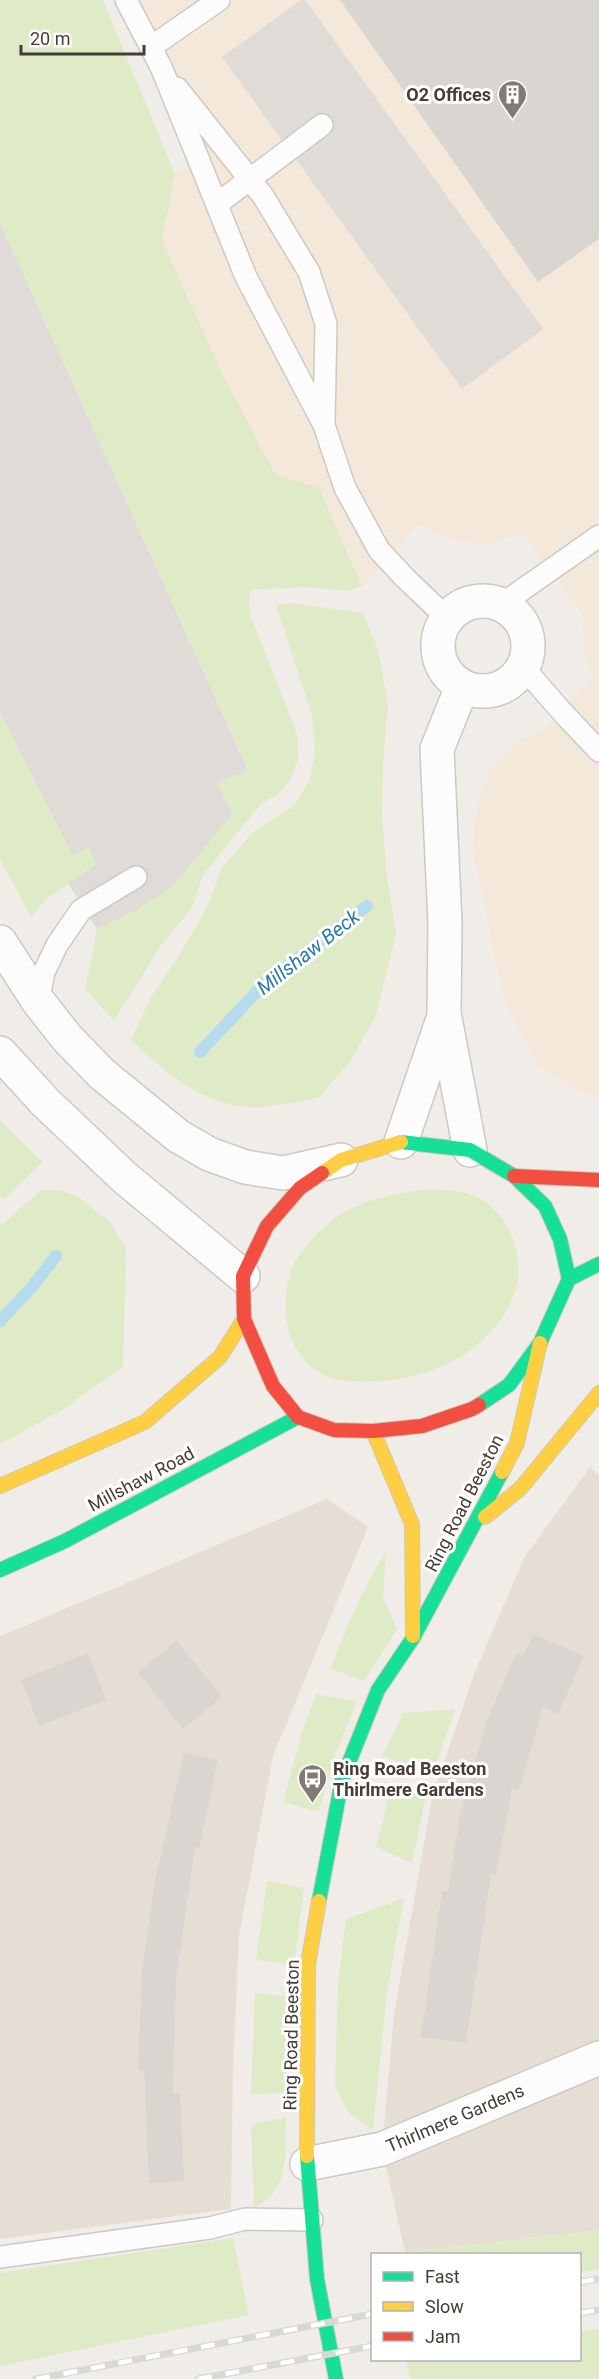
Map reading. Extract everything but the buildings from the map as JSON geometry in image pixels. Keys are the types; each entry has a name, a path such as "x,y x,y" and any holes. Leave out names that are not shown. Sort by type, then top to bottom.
{"main road":[{"path":"401,1142 470,1150 514,1176 545,1206 561,1239 569,1279 540,1343 509,1385 472,1409 422,1426 373,1431 334,1430 298,1417 273,1386 244,1319 243,1276 267,1226 300,1188 341,1160 401,1142"},
{"path":"514,1176 599,1180"},
{"path":"569,1279 599,1264"},
{"path":"0,1486 145,1422 220,1357 244,1319"},
{"name":"Ring Road Beeston","path":"336,2379 317,2279 307,2164 308,1964 333,1824 342,1780 378,1690 413,1638 517,1443 540,1343"},
{"path":"476,1523 520,1489 599,1393"},
{"name":"Millshaw Road","path":"0,1570 65,1540 298,1417"},
{"name":"Ring Road Beeston","path":"373,1431 412,1524 413,1638"}],"street":[{"path":"487,600 501,604 514,612 523,624 528,638 528,653 523,667 515,678 503,687 489,691 475,691 462,687 451,679 438,656 440,629 447,618 458,608 472,601 487,600"},
{"path":"462,687 436,749 445,923 444,1013 470,1150"},
{"path":"0,942 38,1000 67,1038 95,1068 178,1136 209,1154 245,1167 283,1173 341,1160"},
{"path":"401,1142 444,1013"},
{"path":"0,1053 46,1103 124,1177 243,1276"},
{"name":"Thirlmere Gardens","path":"307,2164 382,2149 599,2058"}],"lane":[{"path":"126,0 162,69 246,277 324,425 345,488 379,550 447,618"},
{"path":"151,47 219,0"},
{"path":"162,69 251,181 309,272 326,324 324,425"},
{"path":"217,204 251,181 322,125"},
{"path":"501,604 599,537"},
{"path":"523,667 599,751"},
{"path":"38,1000 44,972 57,945 81,910 136,877"},
{"path":"0,2257 210,2228 245,2219 312,2220"}],"shaded area":[{"path":"126,0 599,0 599,1095 577,1090 538,1066 505,1003 473,848 478,801 492,766 520,739 540,733 593,677 584,649 583,615 522,532 490,544 454,540 419,524 362,586 319,488 275,474 221,371 162,240 175,174 199,159"},
{"path":"301,0 305,0 543,329 462,389 222,57"},
{"path":"0,223 248,770 217,783 232,814 172,887 134,911 97,929 68,883 97,864 88,848 72,855 0,712"},
{"path":"590,1467 599,1476 599,2230 405,2252 382,2149 394,2015 432,1797 475,1672 524,1558"},
{"path":"327,1499 368,1527 273,1756 239,1936 233,2065 231,2209 0,2239 0,1636"}],"green space":[{"path":"0,0 103,0 175,174 162,240 221,371 275,474 319,488 362,586 348,591 308,587 250,590 249,611 297,734 299,757 290,780 278,794 261,804 203,875 193,906 162,944 114,1021 85,989 97,929 134,911 217,783 248,769 0,223"},
{"path":"291,603 363,613 378,649 388,704 382,816 387,877 396,934 375,1018 349,1063 318,1098 272,1106 245,1107 213,1099 198,1092 169,1073 131,1040 151,997 180,954 207,907 222,868 252,833 294,806 309,782 315,752 312,715 276,605"},
{"path":"0,712 72,855 88,848 97,865 46,899 31,917 0,859"},
{"path":"0,1121 43,1162 3,1200 0,1194"},
{"path":"430,1189 457,1191 481,1199 493,1208 507,1227 515,1245 518,1276 514,1296 503,1316 473,1348 455,1360 414,1376 370,1382 348,1381 329,1377 314,1369 302,1358 288,1327 286,1292 292,1267 300,1253 322,1229 350,1209 376,1199"},
{"path":"42,1190 60,1190 80,1198 111,1223 126,1249 123,1366 64,1409 0,1444 0,1226"},
{"path":"386,1553 383,1597 397,1629 364,1681 331,1669 348,1624"},
{"path":"316,1694 357,1702 334,1757 319,1812 283,1802 302,1732"},
{"path":"455,1709 433,1774 382,1756 403,1713"},
{"path":"427,1791 412,1863 376,1847 390,1792"},
{"path":"267,1881 304,1888 294,1965 256,1960"},
{"path":"404,1898 387,1991 373,2130 347,2111 335,2085 338,1984 346,1919"},
{"path":"255,1993 291,1997 285,2092 251,2095"},
{"path":"286,2117 285,2157 280,2181 266,2201 254,2208 251,2125"},
{"path":"599,2230 599,2269 581,2272 581,2253 405,2252"},
{"path":"233,2238 249,2315 0,2366 0,2273"},
{"path":"599,2329 599,2379 410,2379 406,2361 581,2361 581,2332"}],"waterway":[{"name":"Millshaw Beck","path":"200,1052 266,982 367,906"},
{"name":"Millshaw Beck","path":"0,1321 32,1287 56,1256"}],"railway":[{"path":"581,2282 599,2279"},
{"path":"581,2313 599,2310"},
{"path":"36,2379 371,2314"},
{"path":"198,2379 371,2346"}],"traffic: fast":[{"path":"401,1142 470,1150 514,1176 545,1206 560,1239 569,1279 540,1343 509,1385 479,1405"},
{"path":"569,1279 599,1264"},
{"path":"0,1570 65,1541 298,1417"},
{"path":"319,1901 342,1780 378,1690 413,1638 502,1472"},
{"path":"307,2156 317,2279 336,2379"}],"traffic: slow":[{"path":"322,1173 341,1160 401,1142"},
{"path":"0,1486 145,1422 220,1357 244,1319"},
{"path":"502,1472 517,1443 540,1343"},
{"path":"485,1517 520,1489 599,1393"},
{"path":"373,1431 412,1524 413,1636"},
{"path":"307,2156 308,1964 319,1901"}],"traffic: jam":[{"path":"322,1173 300,1188 267,1226 243,1276 244,1319 273,1386 298,1417 334,1430 373,1431 422,1426 479,1405"},
{"path":"514,1176 599,1180"}],"place":[{"name":"O2 Offices","path":"512,120"},
{"name":"Ring Road Beeston Thirlmere Gardens","path":"312,1804"}]}
